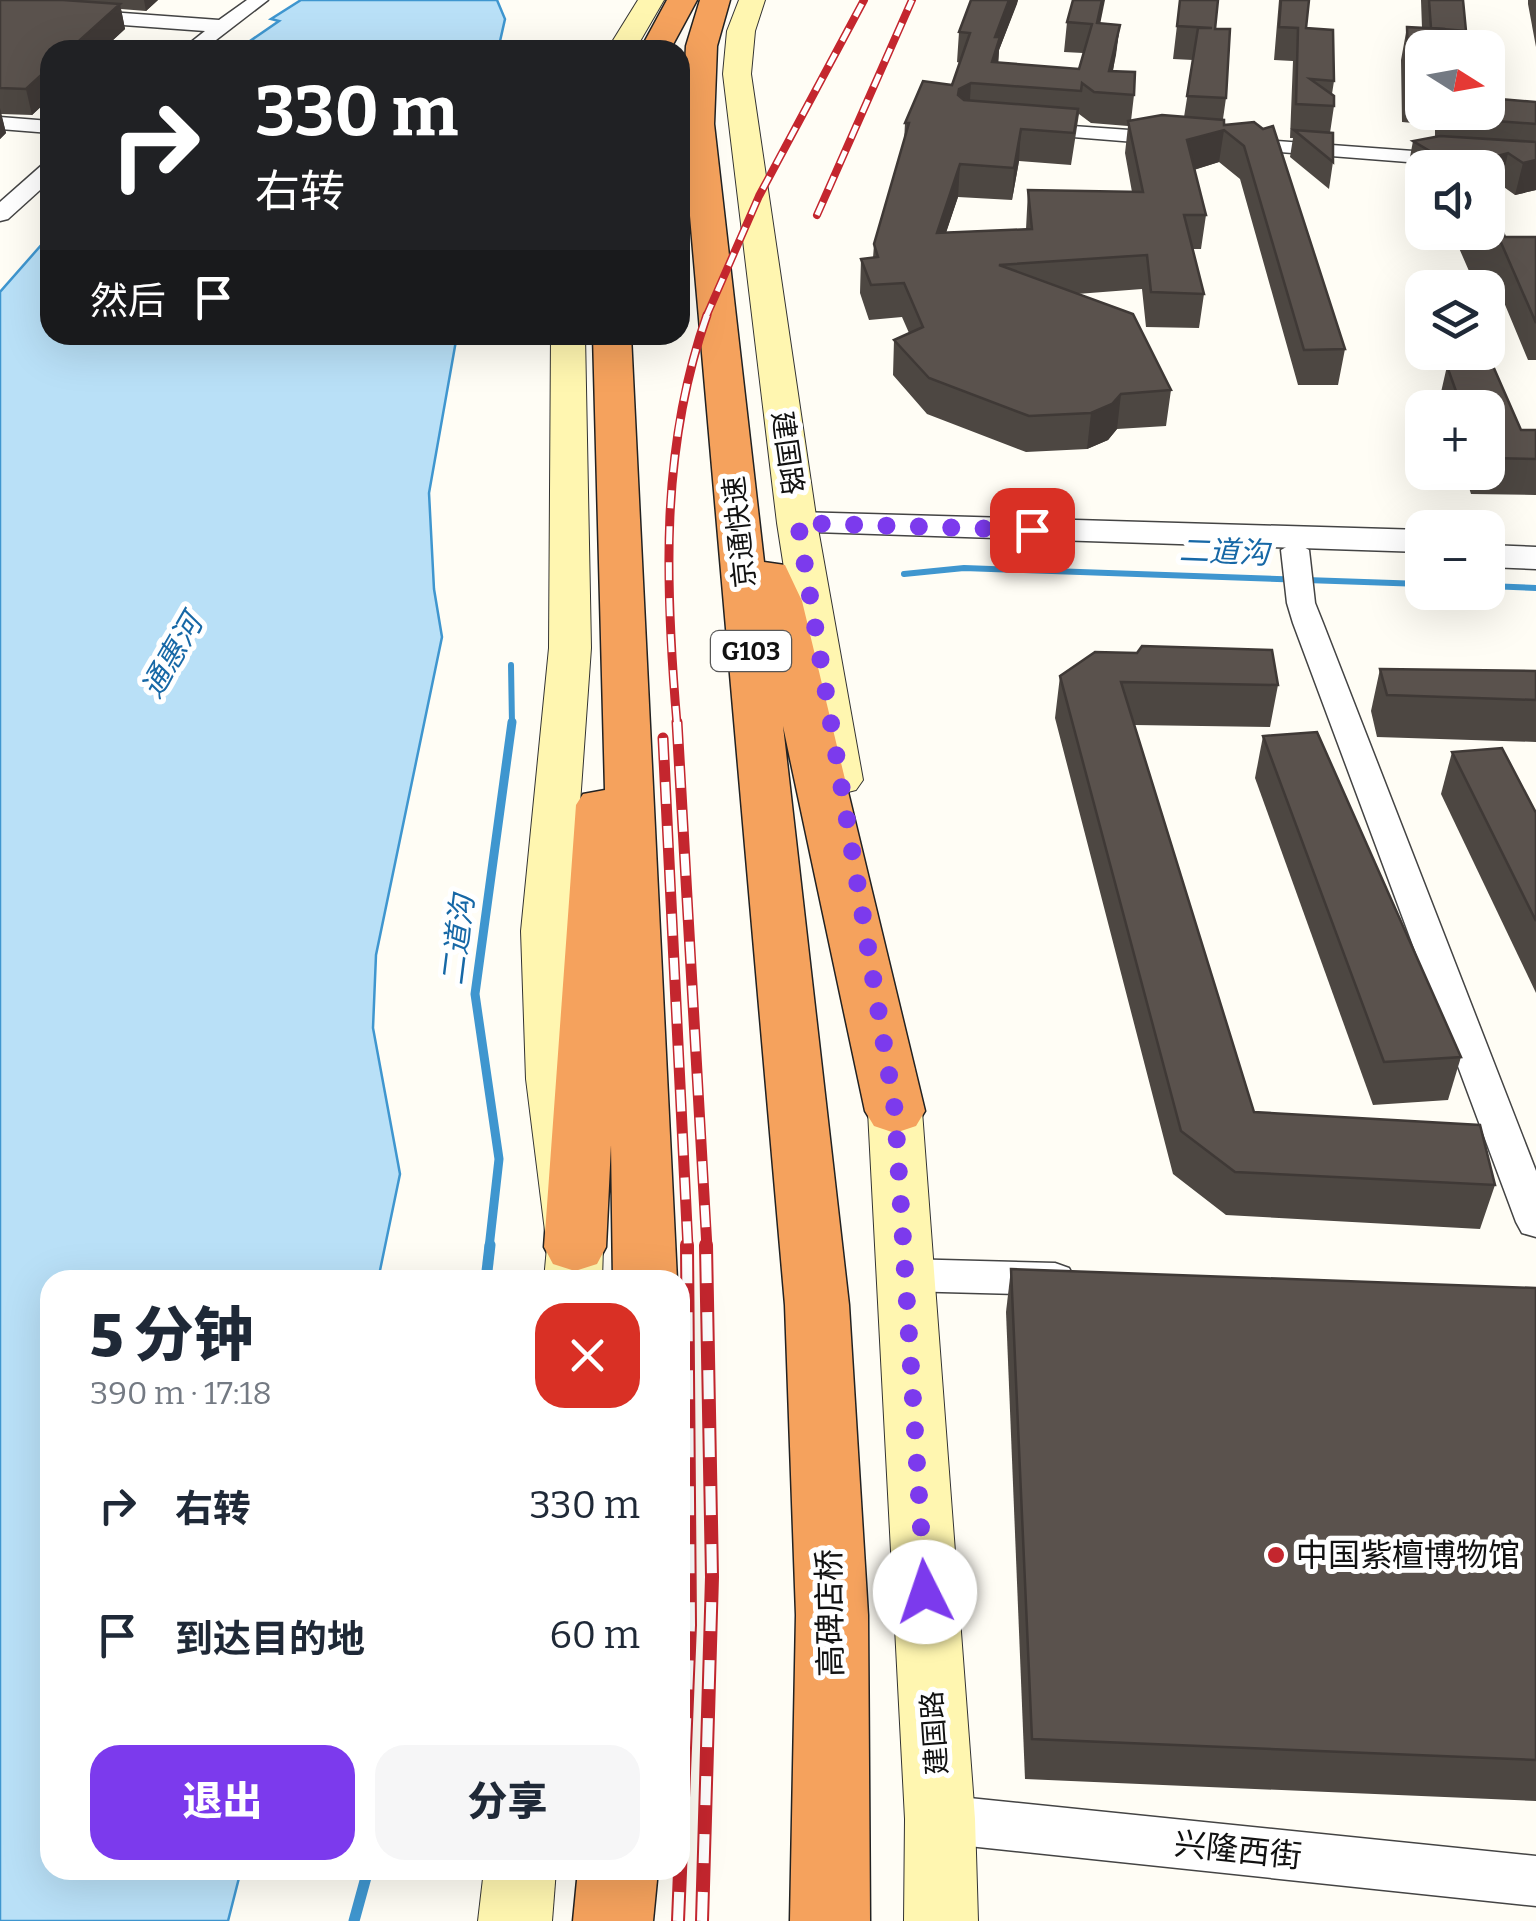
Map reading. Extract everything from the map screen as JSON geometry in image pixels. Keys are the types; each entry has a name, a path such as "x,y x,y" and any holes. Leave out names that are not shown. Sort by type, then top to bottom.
{"highway":[{"path":"660,40 682,0"},
{"name":"京通快速","path":"715,0 703,28 697,71 698,124 817,1305"},
{"path":"612,345 645,1270"},
{"path":"734,474 779,601 895,1111"},
{"path":"574,1264 597,827 626,654"},
{"name":"高碑店桥","path":"817,1305 832,1615 830,1921"},
{"path":"614,1921 617,1880"}],"main road":[{"path":"628,40 651,0"},
{"name":"建国路","path":"752,0 741,31 737,74 799,529 895,1111 940,1819 941,1921"},
{"path":"568,345 570,648 546,931 552,1079 574,1264"},
{"path":"515,1921 519,1880"}],"street":[{"path":"204,40 259,0"},
{"path":"0,10 222,26"},
{"path":"0,123 40,126"},
{"path":"1008,127 1536,166"},
{"path":"0,214 40,179"},
{"path":"799,529 1405,542"},
{"path":"799,529 1296,559 1405,555"},
{"path":"1505,544 1536,545"},
{"path":"1505,557 1536,558"},
{"path":"1296,559 1302,604 1336,698 1536,1222"},
{"path":"1336,698 1376,698"},
{"path":"904,1274 1084,1280"},
{"name":"兴隆西街","path":"940,1819 1536,1881"}],"water":[{"path":"301,0 497,0 505,19 500,40 251,40 279,21 271,19"},
{"name":"通惠河","path":"40,246 40,345 455,345 429,493 434,589 442,637 376,955 373,1028 400,1174 380,1270 40,1270 40,1880 238,1880 228,1921 0,1921 0,292"}],"building":[{"path":"0,0 120,4 80,40 40,40 40,76 26,89 0,88"},
{"path":"971,0 1009,0 995,37 1000,37 992,62 1079,69 1092,24 1067,22 1073,0 1102,0 1097,23 1120,25 1109,71 1135,72 1134,95 1094,92 1082,83 1081,91 971,83 959,89 958,95 964,100 1078,109 1074,133 1021,129 1014,168 960,164 937,233 1032,229 1028,190 1143,192 1128,121 1162,115 1224,120 1224,125 1254,122 1263,129 1273,126 1345,349 1304,350 1244,146 1224,130 1187,140 1206,215 1184,215 1204,294 1151,292 1147,255 999,265 1133,314 1171,390 1121,394 1112,404 1091,413 1029,416 929,378 894,340 923,327 904,283 871,285 861,259 878,257 874,244 909,123 905,123 923,81 952,85 970,33 959,32"},
{"path":"1180,0 1218,0 1215,29 1230,29 1226,98 1187,96 1198,28 1212,28 1177,26"},
{"path":"1281,0 1309,0 1306,28 1333,30 1334,81 1310,79 1334,96 1334,106 1296,104 1298,28 1279,27"},
{"path":"1429,0 1463,0 1466,30 1431,28"},
{"path":"1407,27 1444,30 1407,30"},
{"path":"1505,99 1536,102 1536,124 1505,122"},
{"path":"1294,130 1333,133 1333,162"},
{"path":"1440,136 1536,142 1536,160 1523,163 1505,154 1505,150 1428,150 1413,141"},
{"path":"1505,237 1536,237 1536,323 1504,250"},
{"path":"1448,370 1495,370 1504,390 1456,390"},
{"path":"1505,393 1521,430 1536,430 1536,459 1505,458"},
{"path":"1142,646 1272,650 1278,685 1121,682 1254,1112 1480,1125 1495,1185 1235,1172 1181,1131 1060,676 1095,652 1137,653"},
{"path":"1380,669 1536,671 1536,700 1387,695"},
{"path":"1317,732 1461,1057 1384,1062 1263,736"},
{"path":"1502,748 1536,813 1536,921 1452,752"},
{"name":"中国紫檀博物馆","path":"1011,1269 1536,1288 1536,1760 1032,1739"}],"waterway":[{"name":"二道沟","path":"904,574 964,568 1405,583"},
{"name":"二道沟","path":"1505,587 1536,588"},
{"name":"二道沟","path":"511,665 512,722"},
{"name":"二道沟","path":"489,1248 499,1159 475,994 512,722"},
{"name":"二道沟","path":"487,1270 490,1245"},
{"name":"二道沟","path":"354,1921 365,1880"}],"railway":[{"path":"706,317 759,196 864,0"},
{"path":"817,215 912,0"},
{"path":"677,724 670,620 670,517 681,416 707,315"},
{"path":"677,722 707,1248"},
{"path":"663,738 688,1248"},
{"path":"687,1245 687,1270"},
{"path":"702,1921 712,1577 706,1245"},
{"path":"678,1921 680,1880"}],"place":[{"name":"中国紫檀博物馆","path":"1276,1555"}],"route":[{"path":"925,1592 895,1111 798,523 1032,530"}]}
